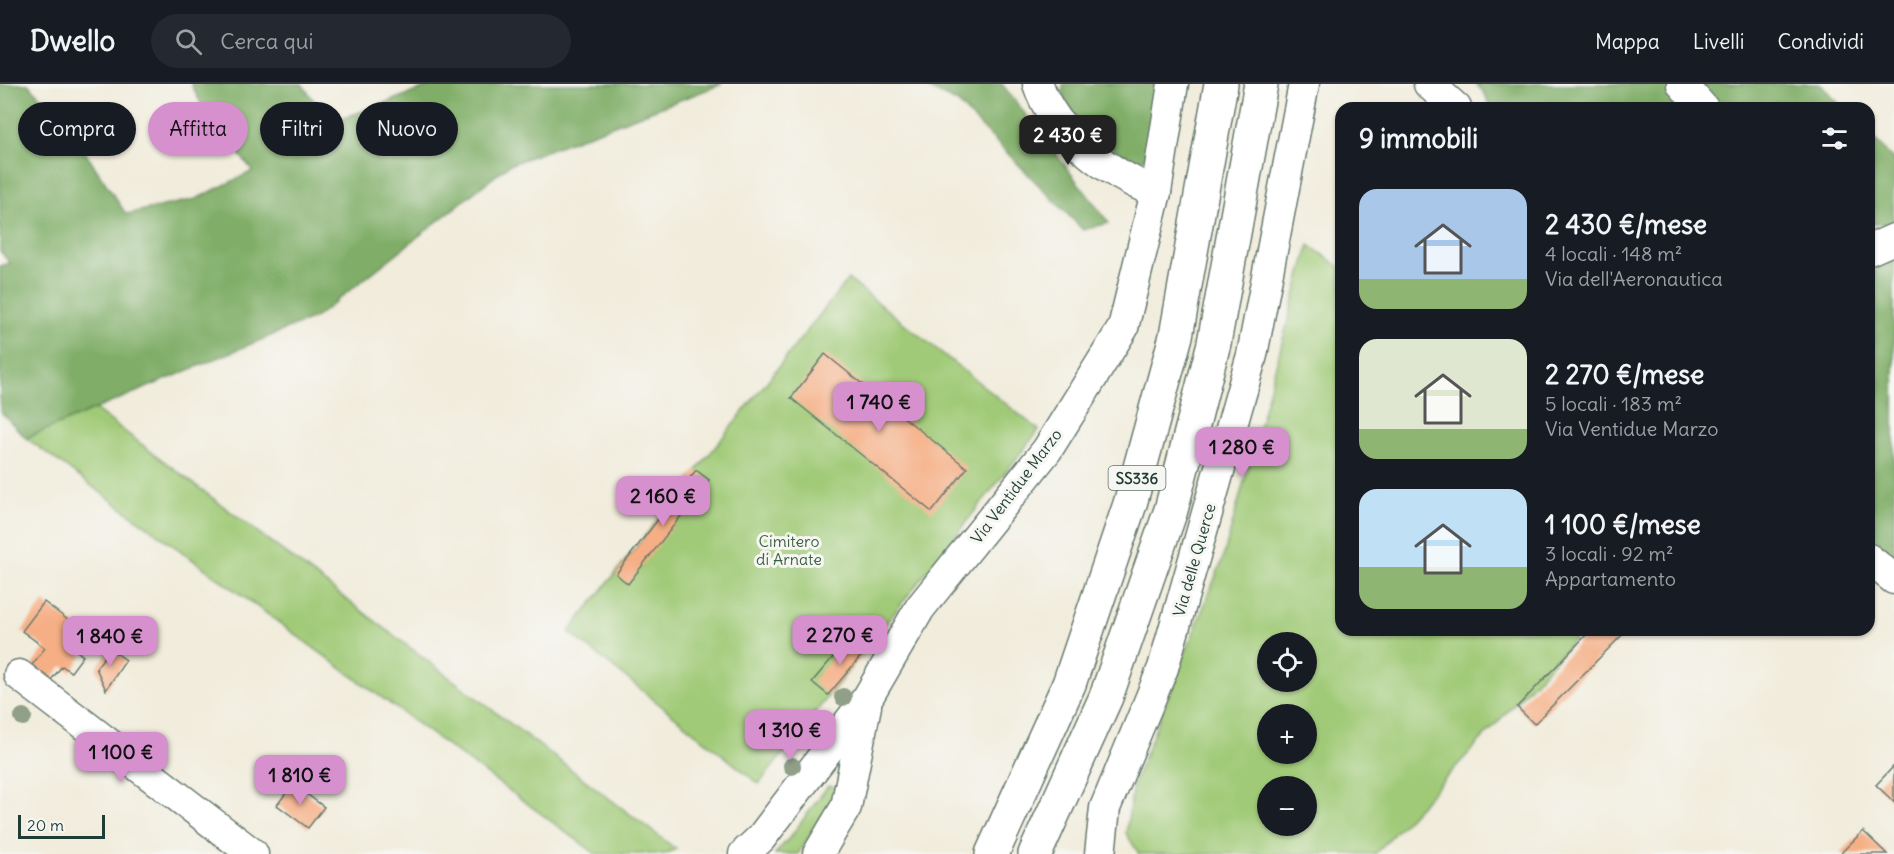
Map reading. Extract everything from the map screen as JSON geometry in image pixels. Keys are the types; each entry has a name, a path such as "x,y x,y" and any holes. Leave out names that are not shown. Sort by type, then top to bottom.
{"highway":[{"name":"SS336","path":"992,854 1069,684 1130,504 1176,336 1221,84"},
{"name":"SS336","path":"1035,854 1106,697 1171,510 1214,343 1261,84"}],"street":[{"path":"1038,84 1053,114 1092,156 1112,172 1156,192"},
{"name":"Via Ventidue Marzo","path":"744,854 762,838 868,698 920,608 1047,450 1123,328 1156,192 1173,84"},
{"name":"Via delle Querce","path":"1100,854 1105,808 1163,668 1251,355 1304,84"},
{"path":"1429,84 1449,102"},
{"path":"1682,84 1698,102"},
{"path":"1875,247 1894,239"},
{"path":"1875,564 1894,579"},
{"path":"19,675 253,854"},
{"name":"Via Ventidue Marzo","path":"818,854 846,807 868,698"}],"green space":[{"path":"0,84 28,84 45,102 18,102 18,156 88,156 126,214 196,199 253,171 241,156 248,156 248,102 200,102 191,84 302,84 315,102 260,102 260,156 344,156 344,118 356,113 356,156 458,156 458,102 387,102 436,84 722,84 509,165 316,317 26,438 0,411 0,266 10,263 0,251"},
{"path":"920,84 1002,84 1109,223 1083,230 958,103"},
{"path":"1063,84 1163,84 1147,159 1133,159 1123,155 1088,129 1069,106 1064,95"},
{"path":"1476,84 1820,84 1837,102 1488,102 1485,94"},
{"path":"1875,140 1894,160 1893,224 1875,224"},
{"path":"1309,245 1335,264 1335,636 1577,636 1375,854 1139,854 1126,833 1133,785 1223,558"},
{"path":"1894,257 1894,569 1875,553 1875,264"},
{"name":"Cimitero di Arnate","path":"848,279 1039,430 759,784 569,632"},
{"path":"95,409 676,849 665,854 596,854 26,438"},
{"path":"828,786 835,787 837,793 798,854 775,854 791,836"}],"building":[{"path":"825,354 967,468 932,512 791,398"},
{"path":"696,470 709,480 628,584 616,574"},
{"path":"44,602 84,632 73,648 83,656 71,672 62,666 51,680 32,665 45,648 22,631"},
{"path":"851,636 867,649 828,695 812,682"},
{"path":"1585,636 1621,636 1534,724 1517,707"},
{"path":"110,649 126,660 106,690 96,668"},
{"path":"1894,766 1894,802 1876,785"},
{"path":"293,784 324,807 308,828 277,805"},
{"path":"1863,831 1887,854 1840,854"}]}
